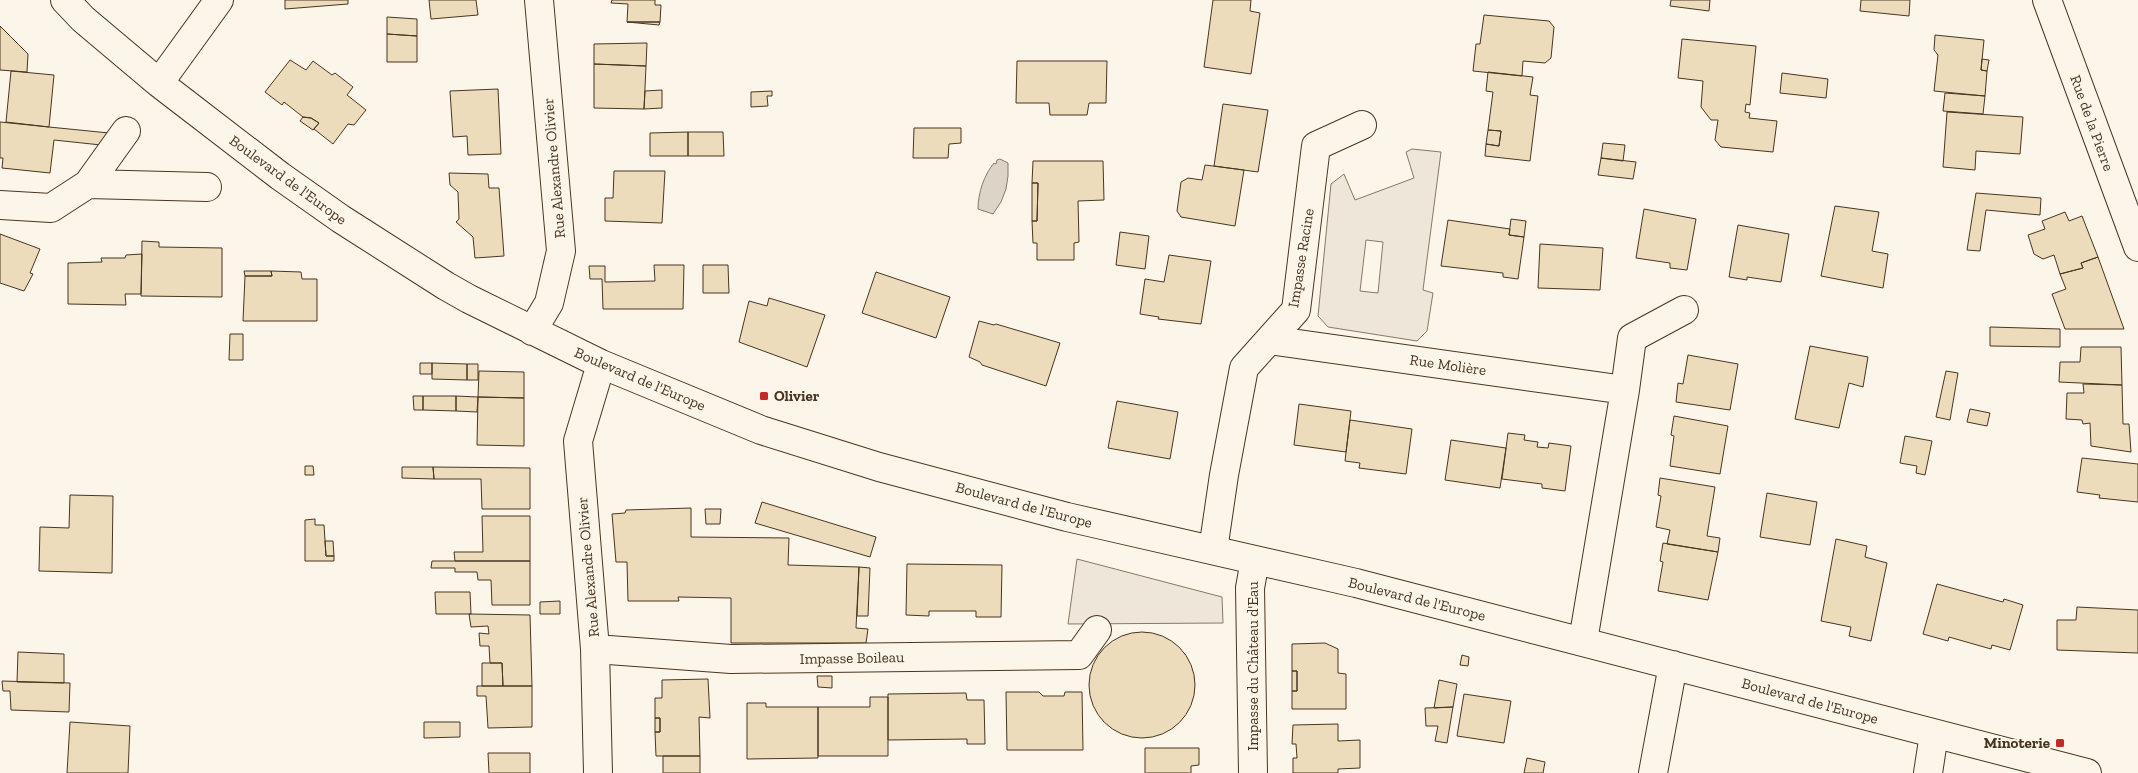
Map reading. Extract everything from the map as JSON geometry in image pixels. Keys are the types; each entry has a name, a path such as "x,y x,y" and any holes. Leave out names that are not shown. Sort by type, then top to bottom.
{"street":[{"name":"Boulevard de l'Europe","path":"66,0 83,19 159,83 280,176 341,219 469,299 601,364 761,430 879,467 1067,517 1356,583 2087,773"},
{"path":"159,83 219,0"},
{"name":"Rue Alexandre Olivier","path":"532,331 549,303 561,251 539,0"},
{"name":"Rue de la Pierre","path":"2047,0 2138,246"},
{"name":"Impasse Racine","path":"1213,550 1224,475 1244,368 1296,310 1316,146 1362,125"},
{"path":"0,205 51,208 88,184 126,131"},
{"path":"88,184 207,187"},
{"path":"1582,642 1625,390 1632,338 1684,310"},
{"name":"Rue Molière","path":"1270,340 1625,390"},
{"name":"Rue Alexandre Olivier","path":"598,773 595,649 578,441 601,364"},
{"name":"Impasse du Château d'Eau","path":"1253,773 1250,588 1255,560"},
{"name":"Impasse Boileau","path":"595,649 731,659 1079,655 1097,630"},
{"path":"1653,773 1672,665"},
{"path":"1928,773 1934,734"}],"shaded area":[{"path":"1412,149 1441,152 1423,290 1433,293 1427,331 1417,341 1328,327 1318,316 1331,184 1344,174 1355,200 1414,178 1406,152","holes":["1366,240 1383,242 1378,293 1360,291"]},
{"path":"1000,159 1008,163 1008,176 1001,202 993,214 978,209 978,203 987,173 994,163 996,164 997,160"},
{"path":"1077,559 1222,597 1223,623 1068,624"}],"building":[{"path":"285,0 348,0 348,4 285,9"},
{"path":"429,0 476,0 478,15 431,19"},
{"path":"612,0 655,0 655,5 661,5 660,22 627,22 628,4 611,3"},
{"path":"1213,0 1251,0 1250,11 1260,13 1251,74 1204,67"},
{"path":"1671,0 1710,0 1709,11 1670,6"},
{"path":"1861,0 1910,0 1909,16 1860,11"},
{"path":"1484,15 1549,21 1554,27 1551,58 1545,63 1523,61 1522,76 1473,71 1476,44 1480,44"},
{"path":"387,17 417,19 417,36 387,34"},
{"path":"627,22 660,22 659,25"},
{"path":"0,26 28,54 27,72 0,70"},
{"path":"387,34 417,36 417,62 387,62"},
{"path":"1935,35 1984,40 1981,70 1987,71 1985,96 1934,91 1938,55 1934,50"},
{"path":"1682,39 1756,46 1750,105 1746,104 1745,112 1750,113 1749,118 1777,121 1773,152 1721,147 1715,140 1718,120 1711,120 1701,107 1703,81 1678,78"},
{"path":"647,43 646,66 594,64 594,44"},
{"path":"1982,59 1989,60 1987,71 1981,70"},
{"path":"290,60 306,70 313,61 332,75 335,73 353,87 347,95 366,110 354,125 348,124 333,144 314,129 319,123 311,118 303,117 284,102 282,105 265,92"},
{"path":"1017,61 1107,61 1106,103 1089,103 1087,115 1050,115 1049,103 1016,103"},
{"path":"594,64 646,66 644,109 594,108"},
{"path":"11,71 54,75 49,127 6,122"},
{"path":"1488,72 1533,77 1530,95 1538,96 1530,161 1485,156 1486,144 1499,146 1501,131 1488,130 1493,92 1486,91"},
{"path":"1782,73 1828,79 1826,98 1780,93"},
{"path":"498,89 501,154 468,155 467,136 453,137 450,91"},
{"path":"662,90 662,108 644,109 645,91"},
{"path":"772,91 772,96 767,96 768,106 751,107 751,92"},
{"path":"1945,93 1985,96 1983,114 1943,111"},
{"path":"1223,104 1268,110 1258,172 1214,166"},
{"path":"1947,112 2023,117 2020,154 1976,151 1975,170 1943,167"},
{"path":"303,117 311,118 319,123 313,130 300,121"},
{"path":"0,122 109,133 101,145 54,140 50,173 2,168 3,158 0,158"},
{"path":"914,128 961,128 961,143 949,144 948,158 913,158"},
{"path":"1488,130 1501,131 1499,146 1486,144"},
{"path":"688,132 688,156 650,156 650,133"},
{"path":"688,132 723,132 724,156 688,156"},
{"path":"1603,143 1625,145 1623,161 1601,158"},
{"path":"1601,158 1636,162 1633,179 1598,175"},
{"path":"1033,161 1103,161 1104,200 1078,201 1079,242 1074,243 1074,260 1037,260 1037,243 1033,243 1032,221 1037,221 1038,183 1032,183"},
{"path":"1205,165 1244,170 1235,226 1181,217 1177,211 1181,182 1188,178 1202,180"},
{"path":"614,171 665,171 662,223 605,221 605,198 613,198"},
{"path":"449,173 488,174 489,188 499,188 504,256 475,258 473,237 456,222 459,219 458,192 450,185"},
{"path":"1032,183 1038,183 1037,221 1032,221"},
{"path":"1976,193 2041,198 2040,215 1986,210 1980,251 1967,250"},
{"path":"1835,206 1879,212 1872,251 1888,254 1883,288 1821,276"},
{"path":"1644,209 1696,219 1687,270 1670,268 1670,263 1636,258"},
{"path":"2065,212 2069,221 2082,216 2098,257 2081,263 2083,268 2060,274 2054,255 2043,259 2034,254 2028,235 2045,229 2042,221"},
{"path":"1511,219 1526,221 1524,237 1509,235"},
{"path":"1448,220 1510,229 1509,235 1524,237 1518,279 1503,277 1503,273 1441,266"},
{"path":"1738,225 1789,234 1781,282 1747,277 1747,280 1729,277"},
{"path":"1120,232 1149,236 1145,269 1116,265"},
{"path":"0,234 40,249 30,273 33,274 24,291 0,283"},
{"path":"142,241 159,242 159,247 222,248 222,297 141,296"},
{"path":"1540,244 1603,248 1600,290 1538,288"},
{"path":"142,254 141,294 125,294 126,305 68,304 68,263 102,262 101,258 125,258 126,255"},
{"path":"1169,255 1211,261 1201,324 1158,319 1159,317 1140,314 1145,279 1164,282"},
{"path":"2098,257 2124,329 2065,329 2052,294 2066,289 2060,274 2083,268 2081,263"},
{"path":"654,265 684,265 683,309 603,309 602,279 590,279 589,266 605,266 605,282 655,281"},
{"path":"703,265 728,265 729,293 703,293"},
{"path":"244,271 271,271 272,276 245,276"},
{"path":"271,271 301,272 302,279 317,279 317,321 243,321 245,276 272,276"},
{"path":"876,272 950,297 936,338 862,313"},
{"path":"769,298 825,315 807,367 739,342 749,301 767,306"},
{"path":"979,321 996,324 1060,343 1046,386 982,365 980,362 969,357"},
{"path":"1990,327 2060,329 2060,347 1990,346"},
{"path":"230,334 243,334 243,360 229,360"},
{"path":"1810,346 1868,357 1863,387 1849,383 1839,428 1795,419"},
{"path":"2081,347 2121,347 2122,385 2059,382 2060,362 2080,362"},
{"path":"1688,355 1738,364 1730,410 1676,402 1678,383 1683,384"},
{"path":"420,363 432,363 432,374 420,374"},
{"path":"432,363 467,364 467,380 432,379"},
{"path":"467,364 478,364 478,380 467,380"},
{"path":"479,371 524,372 524,398 478,397"},
{"path":"1946,371 1958,373 1950,420 1936,417"},
{"path":"2083,384 2122,385 2123,424 2129,424 2131,452 2091,446 2090,423 2083,424 2082,420 2066,419 2067,393 2084,393"},
{"path":"413,396 423,396 423,410 414,410"},
{"path":"423,396 456,396 456,411 423,410"},
{"path":"456,396 478,397 477,412 456,411"},
{"path":"478,397 524,398 524,446 477,445"},
{"path":"1117,401 1178,412 1170,459 1108,448"},
{"path":"1299,404 1351,411 1346,452 1294,445"},
{"path":"1970,409 1990,413 1987,426 1967,422"},
{"path":"1674,416 1728,426 1720,474 1670,466 1674,436 1671,435"},
{"path":"1350,420 1412,429 1406,474 1359,468 1360,463 1345,461"},
{"path":"1508,433 1525,435 1524,440 1538,442 1537,447 1548,448 1549,443 1571,446 1565,491 1542,488 1542,484 1502,479"},
{"path":"1905,436 1932,441 1925,475 1916,473 1917,466 1900,463"},
{"path":"1451,440 1506,448 1500,488 1445,480"},
{"path":"2082,458 2138,464 2138,502 2099,498 2100,495 2077,492"},
{"path":"305,466 313,466 314,475 305,475"},
{"path":"402,467 433,467 434,479 402,478"},
{"path":"433,467 530,468 530,509 482,509 481,479 434,479"},
{"path":"1660,478 1715,487 1707,536 1720,538 1718,552 1667,544 1670,530 1656,527 1661,496 1658,495"},
{"path":"1767,493 1817,502 1810,545 1760,537"},
{"path":"70,495 113,496 112,573 39,571 40,527 69,528"},
{"path":"762,502 876,537 870,557 755,523"},
{"path":"691,508 691,537 789,538 788,565 859,567 856,628 868,629 866,643 731,643 731,598 678,597 679,601 628,601 627,562 616,562 612,514 625,513 626,510"},
{"path":"705,509 721,509 720,524 706,524"},
{"path":"482,516 530,516 530,561 455,561 454,552 483,552"},
{"path":"315,519 315,525 324,525 326,556 334,556 334,561 305,561 305,520"},
{"path":"1836,539 1867,546 1865,557 1887,563 1871,641 1849,636 1851,627 1821,621"},
{"path":"325,541 333,541 334,556 326,556"},
{"path":"1663,543 1718,552 1708,600 1658,591 1663,562 1660,561"},
{"path":"432,561 530,561 530,605 492,605 491,580 478,580 477,572 455,572 455,568 431,568"},
{"path":"907,564 1002,565 1001,617 976,617 976,611 929,611 929,616 906,615"},
{"path":"859,567 870,568 868,616 857,616"},
{"path":"1937,584 2003,602 2004,599 2023,605 2010,650 1992,645 1991,649 1949,637 1948,641 1923,634"},
{"path":"435,592 470,592 471,614 436,614"},
{"path":"560,601 560,614 540,614 540,602"},
{"path":"2077,607 2138,610 2138,653 2057,650 2057,620 2076,620"},
{"path":"469,614 530,615 532,686 503,686 502,663 490,663 489,646 480,646 479,633 489,634 488,626 471,627"},
{"path":"1142,632 1162,636 1179,648 1191,665 1195,685 1191,705 1179,722 1162,734 1142,738 1122,734 1105,722 1093,705 1089,685 1093,665 1105,648 1122,636"},
{"path":"1325,643 1338,649 1338,673 1346,674 1346,709 1292,709 1292,691 1297,691 1297,671 1292,671 1292,644"},
{"path":"18,652 64,654 64,683 17,682"},
{"path":"1462,655 1469,657 1468,666 1460,665"},
{"path":"482,663 502,663 503,686 482,686"},
{"path":"1292,671 1297,671 1297,691 1292,691"},
{"path":"817,676 832,676 832,688 818,687"},
{"path":"708,679 710,718 699,717 700,756 656,756 655,732 660,732 660,718 655,718 655,698 662,698 662,680"},
{"path":"1439,680 1457,684 1453,707 1434,708"},
{"path":"2,681 70,683 69,712 11,710 10,691 3,691"},
{"path":"477,686 532,686 532,727 488,728 486,696 477,696"},
{"path":"1006,692 1039,692 1043,696 1064,696 1065,692 1082,692 1083,750 1007,750"},
{"path":"966,693 967,700 984,700 985,744 967,744 967,739 888,740 888,694"},
{"path":"1464,694 1511,701 1504,743 1457,736"},
{"path":"870,697 888,697 888,756 818,756 818,707 870,707"},
{"path":"747,703 766,703 766,707 818,707 818,758 747,759"},
{"path":"1453,707 1447,743 1435,741 1438,726 1426,726 1425,708"},
{"path":"655,718 660,718 660,732 655,732"},
{"path":"70,722 130,726 128,773 67,773"},
{"path":"424,722 460,722 460,737 424,738"},
{"path":"1338,724 1338,741 1360,740 1360,768 1338,769 1338,773 1293,773 1293,758 1297,758 1296,744 1292,744 1293,725"},
{"path":"1145,748 1199,748 1199,765 1191,766 1191,773 1145,773"},
{"path":"488,753 530,753 530,773 489,773"},
{"path":"663,756 700,756 700,773 663,773"},
{"path":"1527,758 1545,762 1543,773 1524,773"}],"place":[{"name":"Olivier","path":"764,396"},
{"name":"Minoterie","path":"2060,743"}]}
